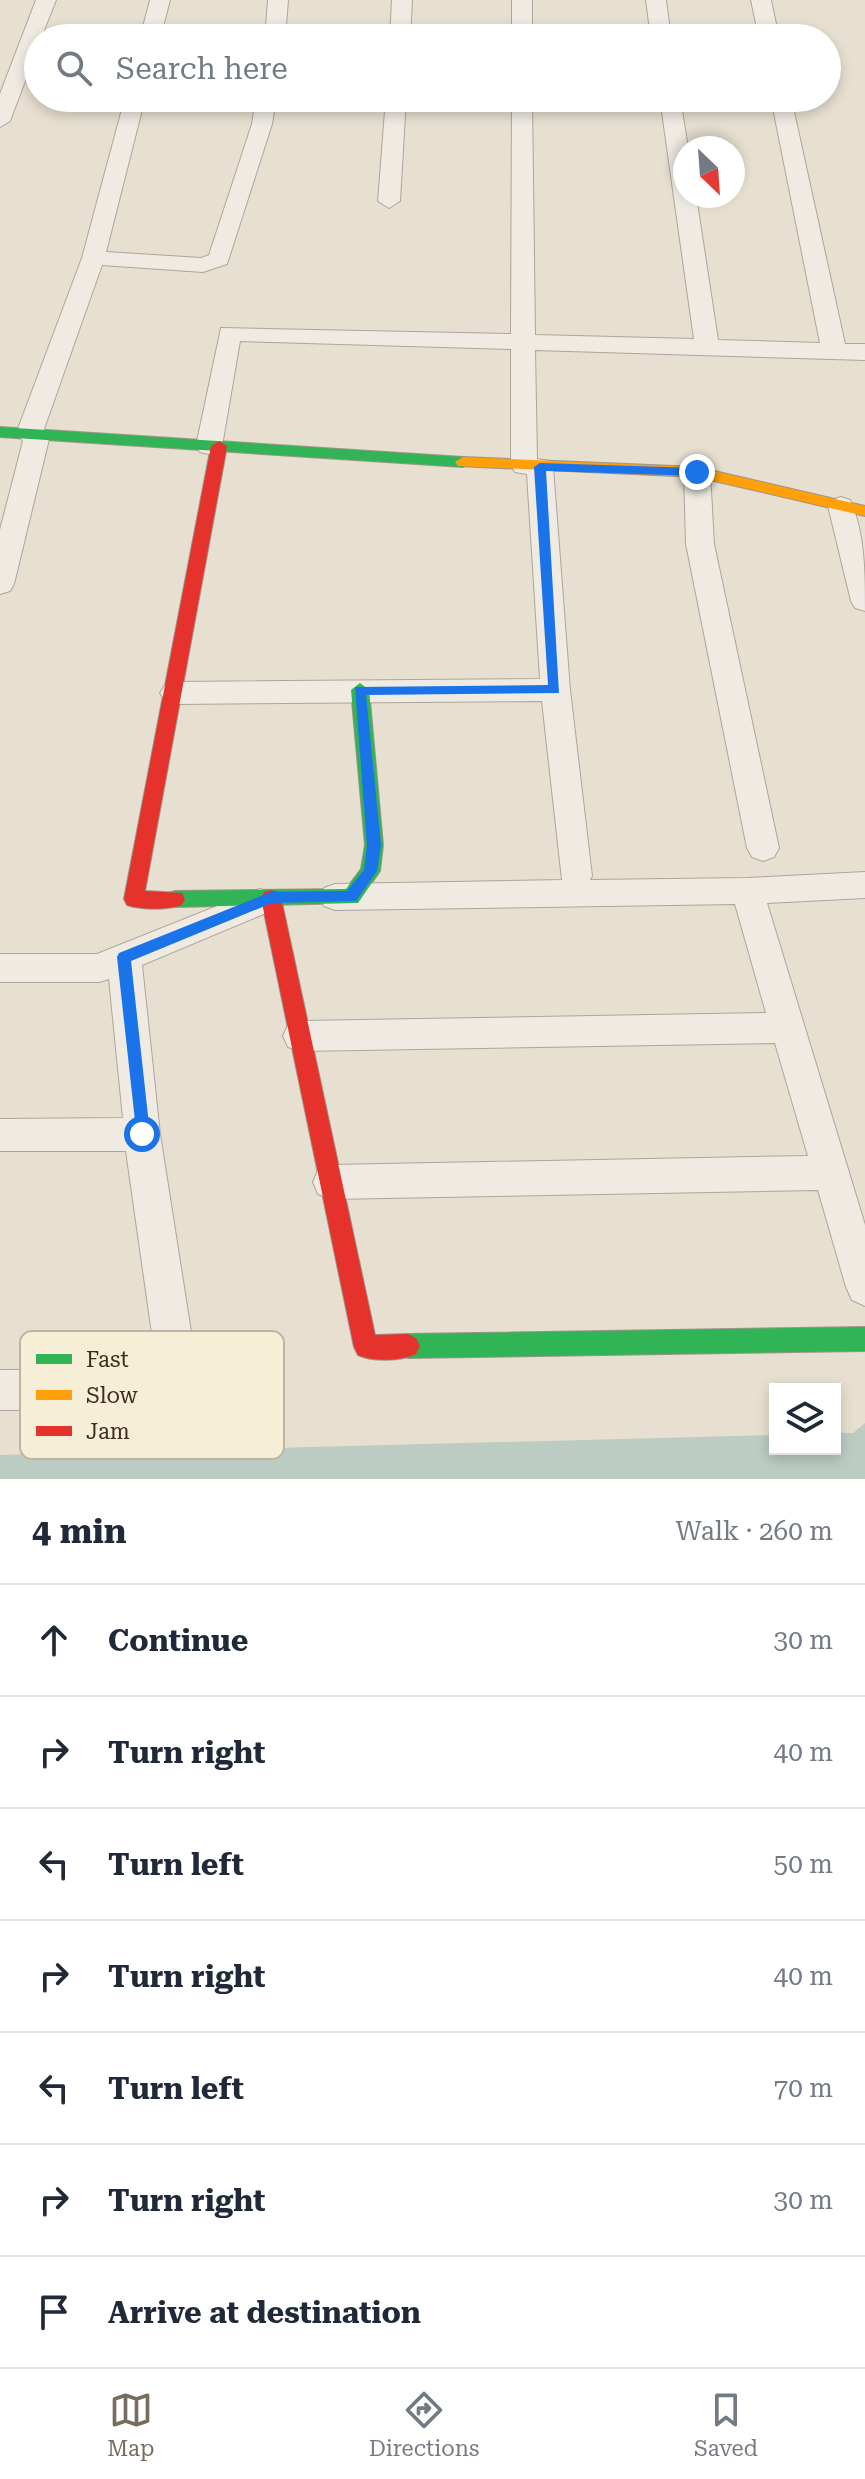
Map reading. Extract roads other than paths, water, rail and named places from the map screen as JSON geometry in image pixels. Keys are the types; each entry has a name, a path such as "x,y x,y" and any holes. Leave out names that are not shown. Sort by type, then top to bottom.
{"street":[{"path":"35,24 46,0"},
{"path":"154,24 160,0"},
{"path":"276,24 278,0"},
{"path":"401,24 402,0"},
{"path":"522,0 522,24"},
{"path":"656,0 659,24"},
{"path":"761,0 766,24"},
{"path":"0,121 9,81 24,48"},
{"path":"0,584 33,435 93,258 131,112"},
{"path":"93,258 203,265 219,259 264,112"},
{"path":"389,201 395,112"},
{"path":"522,112 523,342 532,466 576,876"},
{"path":"672,112 707,347"},
{"path":"784,112 834,351"},
{"path":"360,690 374,845 370,871 351,897 134,899 175,693 229,333 865,352"},
{"path":"0,432 532,466 697,472 853,508 865,601"},
{"path":"697,472 700,544 763,848"},
{"path":"175,693 555,690"},
{"path":"0,968 99,968 271,898 747,891 865,885"},
{"path":"747,891 865,1287"},
{"path":"271,898 366,1347 865,1339"},
{"path":"124,957 142,1134 171,1331"},
{"path":"300,1036 787,1028"},
{"path":"0,1135 142,1134"},
{"path":"331,1182 831,1173"},
{"path":"0,1390 20,1390"}]}
